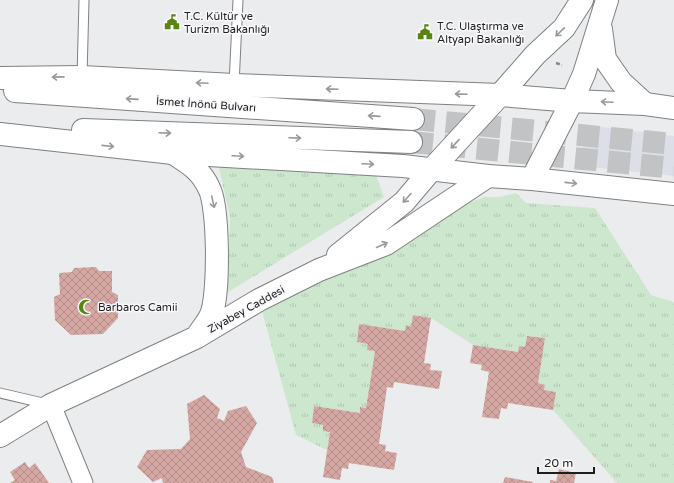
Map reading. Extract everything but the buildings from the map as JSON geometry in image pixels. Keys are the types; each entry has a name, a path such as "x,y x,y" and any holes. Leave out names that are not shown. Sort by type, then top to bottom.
{"main road":[{"path":"319,270 404,202 535,55 564,28 582,0"},
{"path":"532,179 572,101 584,74 608,0"},
{"path":"600,24 605,59 621,82 645,104"},
{"path":"0,78 82,77 234,85 500,95 572,101 645,104 674,108"},
{"name":"İsmet İnönü Bulvarı","path":"0,90 412,119"},
{"path":"0,126 411,142"},
{"path":"0,134 173,153 403,166 488,176 532,179 674,194"},
{"path":"173,153 197,169 210,189 215,214 217,278 212,313 197,337"},
{"name":"Ziyabey Caddesi","path":"0,436 51,405 197,337 258,300 319,270 386,244 488,176"}],"street":[{"path":"51,405 83,483"}],"lane":[{"path":"82,77 84,0"},
{"path":"234,85 238,0"},
{"path":"0,393 51,405"}],"shaded area":[{"path":"586,125 674,136 674,176 581,166"}],"green space":[{"path":"218,164 376,175 384,197 228,292 230,216"},
{"path":"516,193 526,203 595,208 651,295 674,302 674,483 617,483 553,410 556,392 544,390 545,385 538,383 544,338 527,336 525,347 518,352 473,345 431,318 414,315 411,327 406,326 405,331 359,325 357,342 368,344 375,351 366,408 360,407 360,413 314,406 312,423 323,425 323,431 330,432 327,450 296,435 259,300 323,258 484,197 500,197"}],"tunnel":[{"path":"413,119 674,144"},
{"path":"411,142 674,168"}],"place":[{"name":"T.C. Kültür ve Turizm Bakanlığı","path":"172,22"},
{"name":"T.C. Ulaştırma ve Altyapı Bakanlığı","path":"425,32"},
{"name":"Barbaros Camii","path":"86,307"}]}
